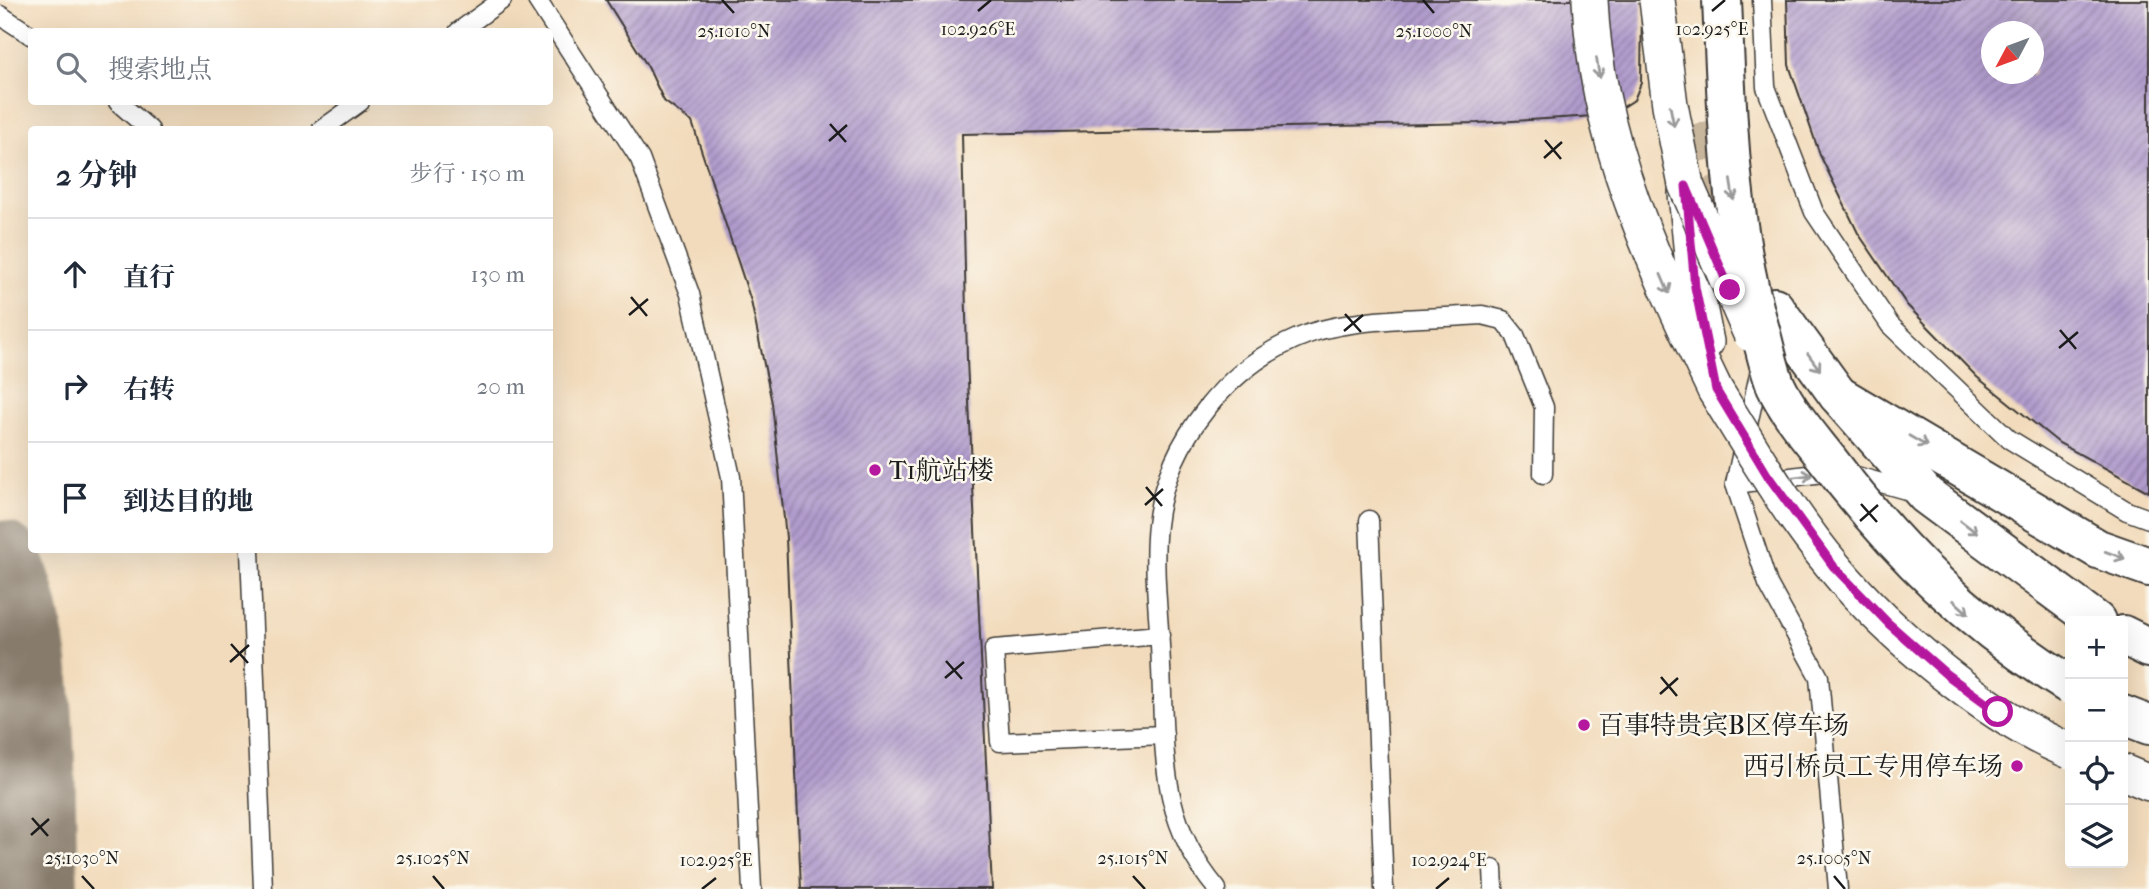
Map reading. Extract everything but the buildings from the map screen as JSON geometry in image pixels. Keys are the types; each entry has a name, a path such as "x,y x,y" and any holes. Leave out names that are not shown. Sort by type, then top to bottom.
{"main road":[{"path":"1722,0 1730,180 1747,286 1776,387 1860,503 1912,560 1963,610 2022,655 2065,682"},
{"path":"1774,307 1838,395 1926,495 2089,616"},
{"path":"1838,395 2098,549 2149,568"},
{"path":"2128,638 2149,648"},
{"path":"2128,717 2149,726"}],"street":[{"path":"1590,0 1606,121 1629,200 1670,296 1716,390 1768,476 1834,567 1888,623 1946,674 1998,712 2065,748"},
{"path":"1657,0 1670,105 1686,186 1695,287 1716,390"},
{"path":"1686,186 1730,290 1776,387"},
{"path":"2128,774 2149,783"}],"lane":[{"path":"464,28 502,0"},
{"path":"537,0 640,159 690,294 732,477 752,889"},
{"path":"1762,0 1766,87 1814,212 1890,325 2009,439 2127,512 2149,519"},
{"path":"0,15 28,33"},
{"path":"121,105 145,126"},
{"path":"327,126 356,105"},
{"path":"1774,307 1735,484 1768,584 1819,677 1838,889"},
{"path":"1217,889 1194,858 1170,804 1164,735 1157,525 1165,489 1178,455 1196,423 1219,394 1245,369 1276,349 1309,334 1345,325 1482,315 1503,320 1516,335 1544,407 1543,474"},
{"path":"1735,484 1839,471 1926,495"},
{"path":"1369,520 1384,889"},
{"path":"250,553 263,889"},
{"path":"1160,635 995,649 1000,742 1164,735"},
{"path":"1493,869 1494,889"}],"taxiway":[{"path":"0,563 12,597 27,678 35,889"}],"tunnel":[{"path":"1690,125 1702,176 1741,246"}],"place":[{"name":"T1航站楼","path":"875,470"},
{"name":"百事特贵宾B区停车场","path":"1584,725"},
{"name":"西引桥员工专用停车场","path":"2017,766"}],"route":[{"path":"1730,290 1686,186 1695,287 1716,390 1768,476 1834,567 1888,623 1946,674 1998,712"}]}
